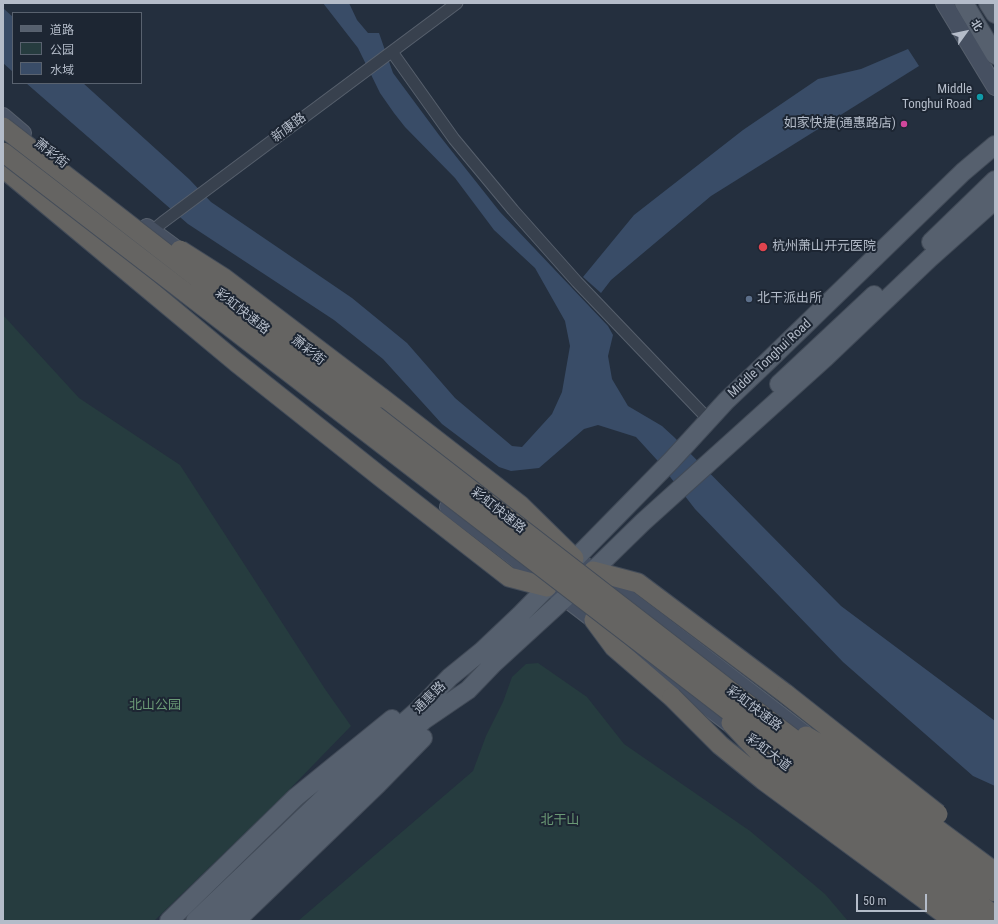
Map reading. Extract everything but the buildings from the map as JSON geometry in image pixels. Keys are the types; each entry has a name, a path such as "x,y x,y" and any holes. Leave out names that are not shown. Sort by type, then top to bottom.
{"highway":[{"name":"彩虹快速路","path":"3,127 741,699 995,892"},
{"name":"彩虹快速路","path":"3,152 995,916"},
{"path":"3,168 236,362 510,577 547,586"},
{"path":"85,190 224,278 520,505 574,558"},
{"path":"593,571 638,583 786,694 995,857"},
{"path":"594,620 614,646 672,697 720,745 763,780 954,921"},
{"path":"694,683 763,757 818,801 978,921"},
{"path":"741,699 833,752 995,872"}],"main road":[{"path":"944,3 995,87"},
{"path":"964,3 995,54"},
{"path":"988,3 995,14"},
{"name":"萧彩街","path":"3,116 46,151 158,227 210,274 574,558"},
{"name":"Middle Tonghui Road","path":"666,466 726,401 963,172 995,145"},
{"path":"3,147 27,176 123,255 514,557 547,586"},
{"name":"Middle Tonghui Road","path":"666,466 700,440 803,343 967,184 995,160"},
{"name":"Middle Tonghui Road","path":"690,478 712,446 735,423 920,252 995,180"},
{"name":"Middle Tonghui Road","path":"676,491 826,357 930,258 995,200"},
{"name":"通惠路","path":"195,921 450,678 482,650 666,466"},
{"name":"通惠路","path":"216,921 424,720 468,690 494,662 565,598 676,491"},
{"path":"574,558 593,571 995,881"},
{"name":"彩虹大道","path":"547,586 594,620 987,921"},
{"path":"169,921 296,797 381,727 450,678"},
{"path":"236,921 378,784 468,690"}],"street":[{"name":"新康路","path":"123,255 216,183 457,3"},
{"path":"392,52 454,139 513,210 577,282 709,420"}],"green space":[{"name":"北山公园","path":"3,315 79,398 180,465 325,689 351,726 283,796 154,921 3,921"},
{"name":"北干山","path":"538,663 587,697 624,744 750,831 825,894 848,921 298,921 473,771 486,736 503,702 512,677 526,664"}],"water":[{"path":"323,3 349,3 357,20 368,33 379,33 393,73 439,135 500,212 608,326 613,335 608,356 612,379 628,406 662,426 674,437 841,606 995,721 995,786 973,776 843,662 695,509 657,460 636,437 598,425 584,429 539,468 511,471 499,467 442,424 383,359 334,320 188,224 27,84 84,84 189,179 211,202 352,298 407,343 455,398 512,446 522,447 552,414 562,392 570,346 565,321 535,268 494,230 455,178 405,127 394,113 380,93 358,48"},
{"path":"3,8 12,16 12,71 3,63"},
{"path":"908,49 919,66 711,196 611,280 601,293 583,277 634,215 743,130 818,79 861,69"}],"place":[{"name":"Middle Tonghui Road","path":"980,97"},
{"name":"如家快捷(通惠路店)","path":"904,124"},
{"name":"杭州萧山开元医院","path":"763,247"},
{"name":"北干派出所","path":"749,299"}]}
